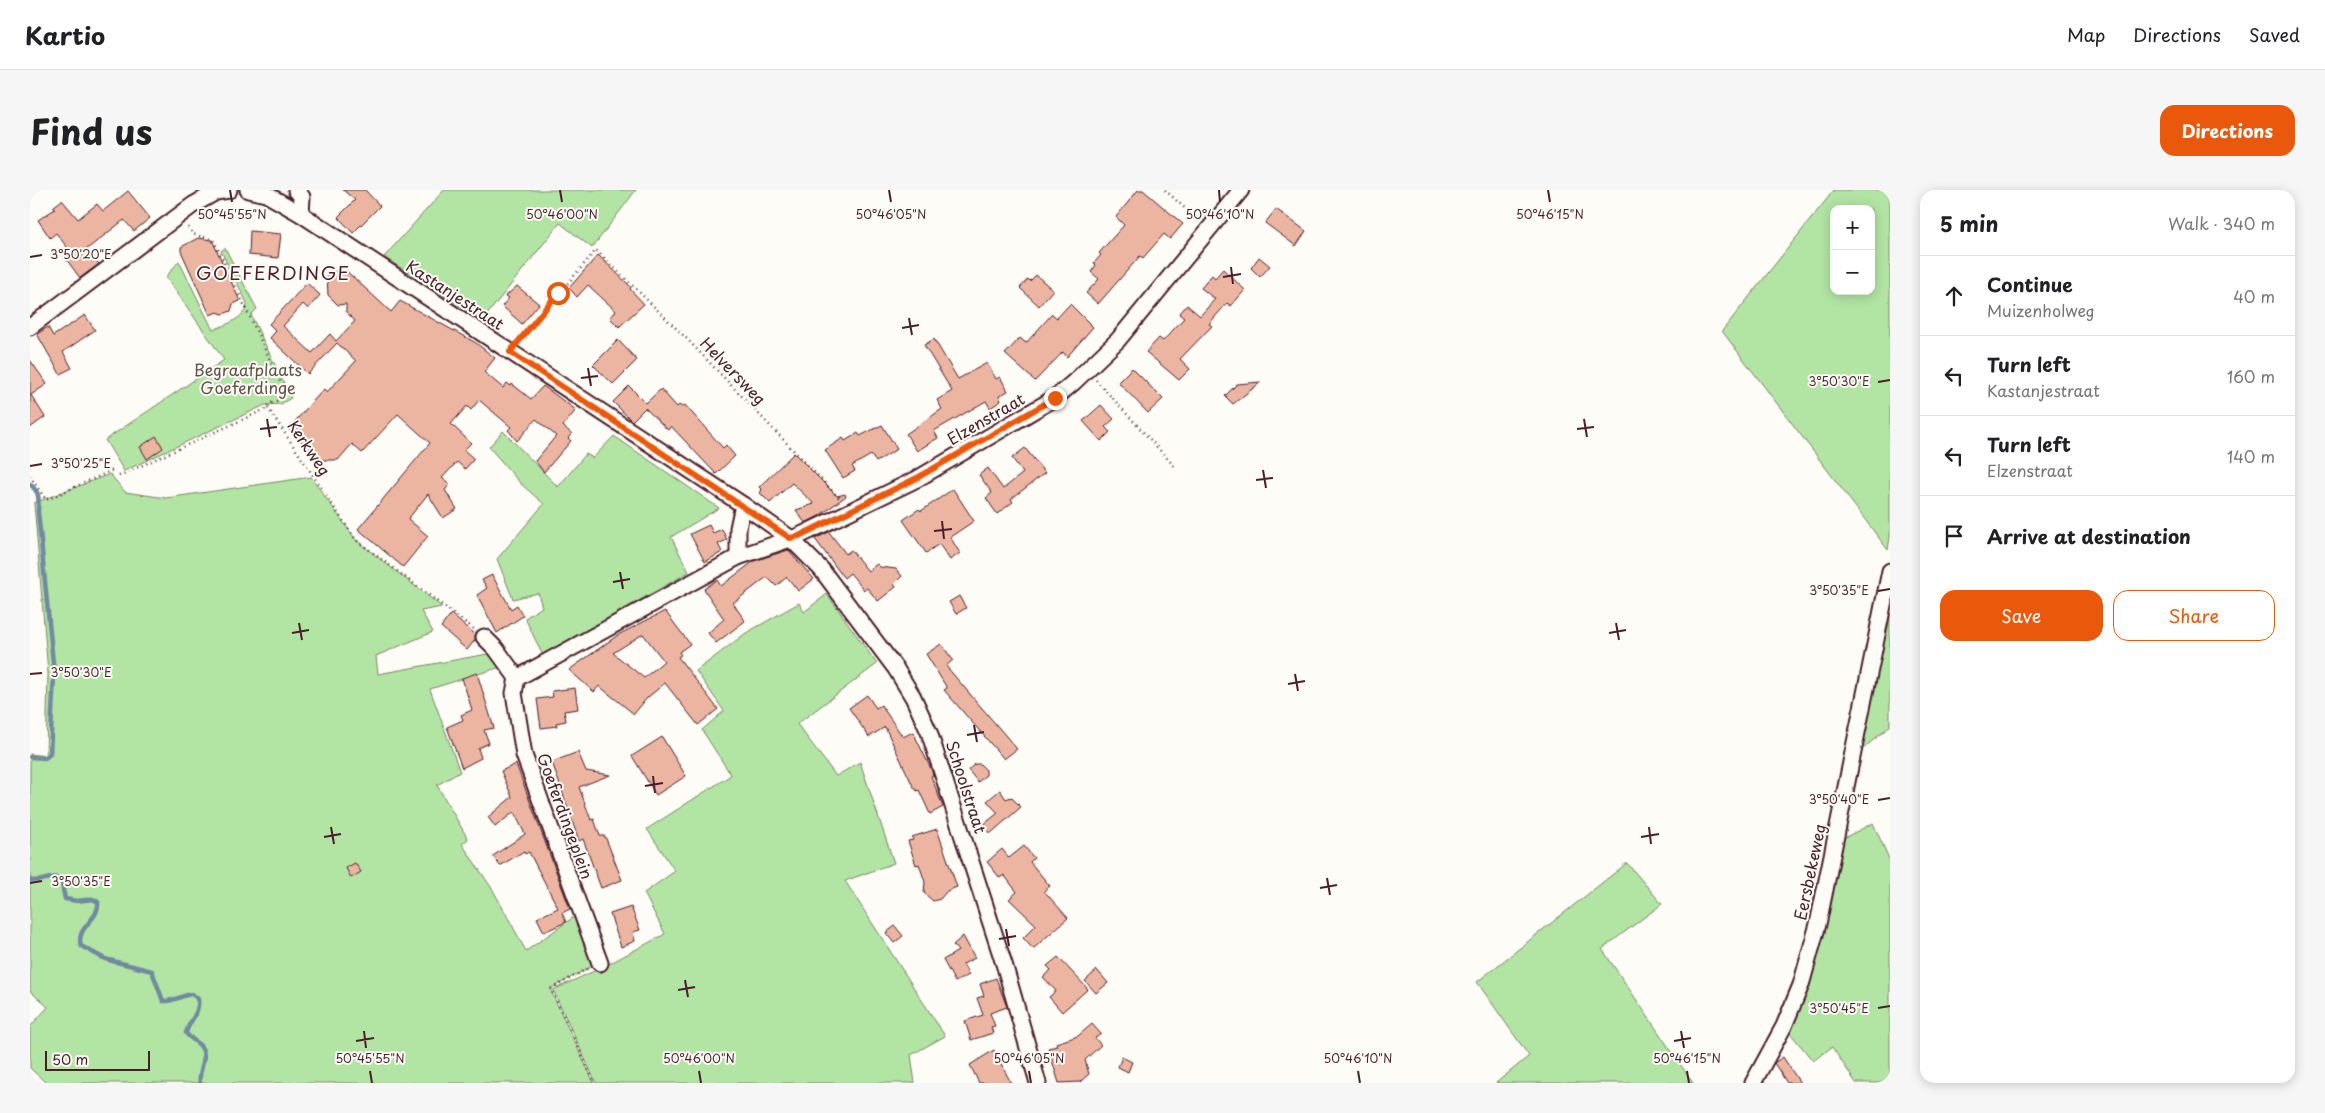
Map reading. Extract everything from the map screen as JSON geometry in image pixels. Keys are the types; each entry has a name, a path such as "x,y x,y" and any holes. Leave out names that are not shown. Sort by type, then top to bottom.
{"street":[{"name":"Kastanjestraat","path":"248,190 266,194 301,214 743,505 790,538"},
{"path":"296,190 302,197 301,214"},
{"name":"Elzenstraat","path":"790,538 799,536 917,478 1055,398 1118,340 1241,190"},
{"path":"30,326 200,200 220,191"},
{"path":"738,558 738,528 743,505"},
{"path":"484,637 496,649 518,678 738,558 790,538"},
{"name":"Schoolstraat","path":"790,538 821,569 885,653 917,706 943,770 1026,1035 1038,1083"},
{"name":"Eersbekeweg","path":"1753,1083 1788,1018 1801,985 1818,924 1890,571"},
{"name":"Goeferdingeplein","path":"518,678 514,693 524,756 600,963"}],"path":[{"path":"1165,190 1209,230"},
{"path":"119,476 268,408 269,404 282,398 284,393 216,245 213,240 193,234 179,216"},
{"name":"Helversweg","path":"510,352 596,250 721,374 841,498 849,512"},
{"path":"1087,370 1176,468"},
{"name":"Kerkweg","path":"268,408 356,540 484,637"},
{"path":"30,476 46,500 113,470"},
{"path":"595,1083 551,989 600,963"}],"green space":[{"path":"444,190 636,190 592,248 560,223 482,321 384,257"},
{"path":"1834,190 1890,190 1890,537 1888,550 1722,331"},
{"name":"Begraafplaats Goeferdinge","path":"225,248 257,309 251,315 291,398 281,404 265,405 124,471 105,440 224,360 166,277 179,261 213,330 229,323 243,313 247,303 221,251"},
{"path":"503,431 558,487 586,454 593,458 614,436 719,508 671,537 689,572 602,622 603,626 544,658 525,618 542,607 538,593 513,599 497,559 544,504 521,484 489,447"},
{"path":"110,474 125,492 166,498 311,477 356,540 442,607 421,611 433,632 376,656 378,674 493,653 504,666 430,689 460,772 437,785 468,839 462,844 493,890 526,951 578,914 596,964 550,989 594,1083 46,1083 30,1068 30,1027 48,1007 30,991 30,754 46,756 48,673 34,503"},
{"path":"827,594 877,664 797,724 836,776 860,762 894,863 845,881 945,1036 911,1055 915,1083 596,1083 553,990 605,966 665,934 644,893 675,871 647,829 731,775 702,730 724,711 696,671 746,633 799,603 804,612"},
{"path":"1890,596 1890,726 1858,753"},
{"path":"1873,823 1890,861 1890,1083 1856,1083 1832,1047 1813,1061 1786,1028 1840,840"},
{"path":"1627,863 1662,904 1602,949 1693,1083 1496,1083 1529,1056 1477,982"}],"building":[{"path":"343,190 365,190 380,206 353,233 338,217 355,200"},
{"path":"1138,190 1143,190 1183,224 1170,239 1164,234 1143,258 1140,256 1098,304 1086,293 1099,279 1091,272 1096,265 1094,263 1101,255 1099,253 1124,225 1116,217"},
{"path":"128,191 150,218 134,231 124,220 87,249 99,264 80,278 64,256 70,251 56,233 50,238 38,220 55,209 53,207 62,200 78,219 97,204 103,211"},
{"path":"1276,209 1306,231 1296,246 1265,223"},
{"path":"250,231 281,234 278,258 249,255"},
{"path":"198,238 212,240 240,301 233,304 231,311 223,314 217,312 210,315 181,251 181,247"},
{"path":"598,255 631,287 630,289 644,304 619,327 610,318 616,311 588,285 577,297 569,288"},
{"path":"1259,257 1270,266 1260,277 1251,268"},
{"path":"341,266 391,312 400,301 476,343 495,358 484,372 503,388 507,383 511,386 512,384 531,399 543,386 576,410 563,426 572,434 568,438 571,441 544,472 535,461 556,436 536,419 517,441 508,430 511,427 479,400 471,410 467,406 451,424 471,443 464,450 474,459 465,469 457,462 442,478 450,484 445,490 457,509 443,518 428,494 408,519 428,536 403,567 358,529 430,443 398,414 362,453 352,444 338,460 321,460 288,429 324,389 327,392 356,361 337,343 308,374 270,338 276,331 269,324 307,283 320,295 308,309 303,304 283,326 312,353 330,334 336,341 355,321 346,312 346,304 338,305 328,295 327,275 337,271"},
{"path":"1223,269 1245,290 1231,306 1227,303 1209,324 1212,326 1180,359 1190,369 1179,380 1146,352 1159,338 1163,341 1184,318 1179,314 1187,305 1200,316 1215,299 1201,288 1212,275 1215,278"},
{"path":"1036,275 1053,290 1039,306 1020,288 1028,279 1030,281"},
{"path":"517,286 539,304 522,324 502,306 509,298 506,296"},
{"path":"1070,304 1093,327 1067,357 1063,352 1035,381 1005,354 1020,338 1026,343 1052,314 1057,318"},
{"path":"85,315 95,330 63,352 72,368 60,374 37,334 48,327 53,336"},
{"path":"934,339 958,379 987,363 996,379 1000,377 1008,391 999,396 1001,401 990,408 986,401 934,431 938,438 917,451 906,434 942,409 937,400 952,391 924,345"},
{"path":"618,340 637,360 613,384 593,365"},
{"path":"30,360 47,384 31,395 45,417 30,428"},
{"path":"1132,368 1163,399 1148,413 1118,382"},
{"path":"1261,382 1233,404 1225,396 1237,384"},
{"path":"629,386 646,403 661,389 677,407 685,405 723,448 726,445 735,456 716,474 671,426 668,430 645,408 632,421 613,402"},
{"path":"1101,405 1114,419 1105,427 1110,432 1101,441 1083,421"},
{"path":"882,425 897,449 876,462 871,455 852,466 855,471 843,478 825,450 843,438 845,441 858,433 860,436"},
{"path":"156,436 163,448 147,459 140,447"},
{"path":"1025,448 1045,473 1011,499 1013,502 997,514 986,498 992,493 979,475 988,468 1003,489 1023,473 1012,458"},
{"path":"794,453 837,496 845,494 846,496 819,516 805,523 796,510 814,504 792,483 770,503 760,493 762,490 759,487"},
{"path":"953,489 974,521 950,537 960,553 950,560 939,544 926,553 903,520 919,509 921,511"},
{"path":"709,525 713,533 722,529 727,540 718,544 722,552 705,562 690,534"},
{"path":"829,532 846,554 851,550 868,571 877,564 880,567 896,569 902,576 894,584 896,587 878,601 867,588 864,590 850,573 844,578 815,539"},
{"path":"788,550 814,579 798,591 787,577 776,586 767,577 733,603 745,621 716,643 708,633 724,619 704,589 717,580 721,586 754,561"},
{"path":"492,575 511,609 517,605 523,616 497,633 477,595 487,588 482,580"},
{"path":"959,596 966,608 956,614 949,602"},
{"path":"665,611 690,644 679,652 681,655 678,657 718,709 698,725 665,683 647,698 634,714 599,686 594,692 569,670 618,635","holes":["643,634 664,661 644,678 613,653"]},
{"path":"451,614 475,635 475,640 467,650 441,627"},
{"path":"941,644 953,660 946,666 1017,749 1004,759 944,690 947,688 926,654"},
{"path":"477,673 494,728 484,730 489,743 478,748 481,758 462,768 447,727 463,720 461,715 472,710 462,678"},
{"path":"575,688 578,709 564,711 566,721 556,723 557,726 541,728 537,699 553,697 552,691"},
{"path":"867,695 876,708 881,705 903,737 913,732 932,771 933,775 931,776 943,807 930,814 919,790 917,791 913,786 885,727 869,737 849,708"},
{"path":"662,737 686,776 656,795 632,756"},
{"path":"578,752 586,771 610,775 579,787 591,820 594,819 600,836 605,836 622,880 601,888 583,839 579,841 552,762"},
{"path":"516,764 570,909 562,913 566,922 544,932 537,918 558,908 529,852 525,854 524,851 500,866 493,856 525,834 514,812 495,827 488,817 512,797 501,771"},
{"path":"975,764 980,764 986,770 986,775 978,782 968,770"},
{"path":"1000,790 1006,799 1011,797 1021,807 990,834 983,825 998,813 987,801"},
{"path":"937,829 957,887 947,891 940,899 933,901 924,893 925,882 919,864 916,865 908,841 913,840 912,837"},
{"path":"1024,846 1034,858 1030,862 1050,886 1044,891 1068,918 1033,949 1023,938 1036,925 1009,899 1017,892 1004,875 1000,878 987,862 1002,849 1009,858"},
{"path":"355,863 361,872 351,878 346,868"},
{"path":"631,907 640,930 633,932 635,941 621,947 610,914"},
{"path":"895,926 903,936 894,943 886,933"},
{"path":"963,936 975,958 963,964 969,975 955,982 943,960 958,951 953,945"},
{"path":"1058,957 1088,989 1062,1012 1049,997 1056,991 1043,977 1051,970 1047,966"},
{"path":"1097,970 1108,983 1096,993 1085,981"},
{"path":"996,978 1007,1007 990,1013 995,1026 991,1027 993,1033 971,1040 965,1021 983,1015 977,998 984,996 980,984"},
{"path":"1092,1024 1101,1034 1095,1038 1101,1045 1085,1060 1089,1074 1080,1082 1059,1083 1048,1048 1057,1046 1056,1043 1078,1036"},
{"path":"994,1050 1011,1083 979,1083 970,1065"},
{"path":"1122,1057 1132,1062 1128,1072 1118,1067"},
{"path":"1783,1057 1800,1083 1787,1083 1774,1063"}],"waterway":[{"path":"30,484 36,490 39,499 38,511 54,673 50,754 45,758 30,757"},
{"path":"30,880 61,879 65,899 77,901 93,899 98,902 95,914 81,934 81,946 105,959 152,971 163,1001 192,994 198,999 196,1013 186,1033 203,1051 200,1083"}],"district":[{"name":"GOEFERDINGE","path":"273,273"}],"route":[{"path":"558,293 510,352 790,538 799,536 872,502 973,447 1055,398"}]}
